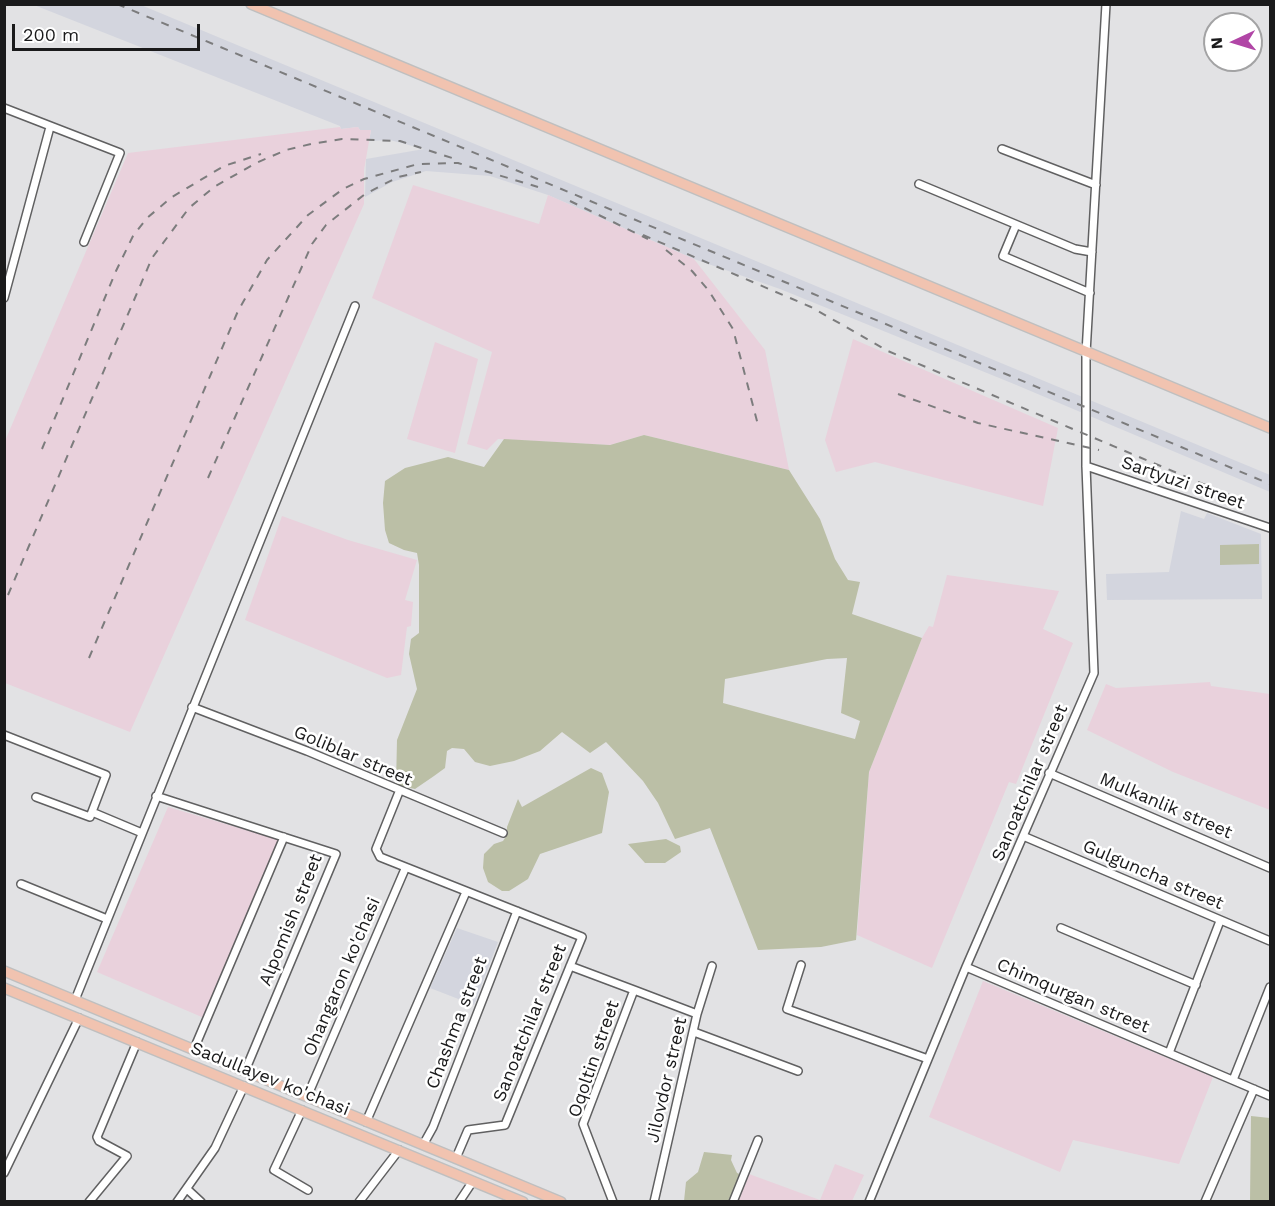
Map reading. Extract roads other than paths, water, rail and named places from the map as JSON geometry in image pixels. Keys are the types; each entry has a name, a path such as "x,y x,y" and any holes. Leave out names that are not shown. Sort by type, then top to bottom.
{"main road":[{"path":"251,4 1270,428"},
{"name":"Sadullayev ko'chasi","path":"4,971 561,1202"},
{"name":"Sadullayev ko'chasi","path":"4,988 523,1202"}],"street":[{"name":"Sanoatchilar street","path":"869,1202 966,967 1094,674 1086,466 1086,353 1106,4"},
{"path":"4,108 120,153 84,242"},
{"path":"4,298 50,127"},
{"path":"1002,148 1096,185"},
{"path":"919,184 1075,249 1092,252"},
{"path":"1016,225 1003,256 1090,293"},
{"path":"75,1000 355,306"},
{"name":"Sartyuzi street","path":"1086,466 1270,528"},
{"name":"Goliblar street","path":"192,707 307,751 399,792 503,833"},
{"path":"4,735 106,776 90,817 36,797"},
{"name":"Mulkanlik street","path":"1049,773 1270,868"},
{"path":"399,792 376,849 380,857 405,869 517,911"},
{"name":"Alpomish street","path":"156,796 336,854 245,1071"},
{"path":"92,812 142,833"},
{"name":"Gulguncha street","path":"1023,836 1270,941"},
{"path":"194,1049 284,837"},
{"name":"Ohangaron ko'chasi","path":"307,1097 405,869"},
{"path":"21,884 107,919"},
{"path":"366,1122 466,892"},
{"name":"Sanoatchilar street","path":"456,1158 468,1130 505,1125 582,937 517,911"},
{"name":"Chashma street","path":"423,1145 433,1127 517,911"},
{"path":"1169,1053 1220,921"},
{"path":"1061,928 1196,985"},
{"path":"801,965 787,1009 928,1059"},
{"path":"570,966 634,990"},
{"name":"Jilovdor street","path":"654,1202 698,1014 712,966"},
{"name":"Chimqurgan street","path":"966,967 1270,1096"},
{"path":"1233,1080 1270,987"},
{"name":"Oqoltin street","path":"613,1202 583,1124 634,990 698,1014"},
{"path":"4,1173 79,1018"},
{"path":"694,1032 798,1071"},
{"path":"89,1202 127,1156 99,1141 97,1137 137,1042"},
{"path":"177,1202 215,1148 244,1086"},
{"path":"1205,1202 1254,1089"},
{"path":"302,1110 274,1170 308,1190"},
{"path":"733,1202 758,1140"},
{"path":"359,1202 399,1150"},
{"path":"459,1202 473,1181"},
{"path":"186,1189 201,1202"}],"railway":[{"path":"117,4 1270,484"},
{"path":"8,595 152,258 189,208 214,187 256,163 286,150 311,144 342,139 400,141 452,158"},
{"path":"42,449 116,271 133,236 147,218 172,197 224,166 261,154"},
{"path":"89,658 238,311 267,260 308,215 343,189 364,179 418,164 458,163 538,187"},
{"path":"208,478 312,244 326,225 365,194 398,177 421,172"},
{"path":"570,201 648,239"},
{"path":"643,235 811,307 888,351 1234,497"},
{"path":"666,250 692,271 709,291 733,329 758,425"},
{"path":"898,394 978,423 1099,450"}]}
